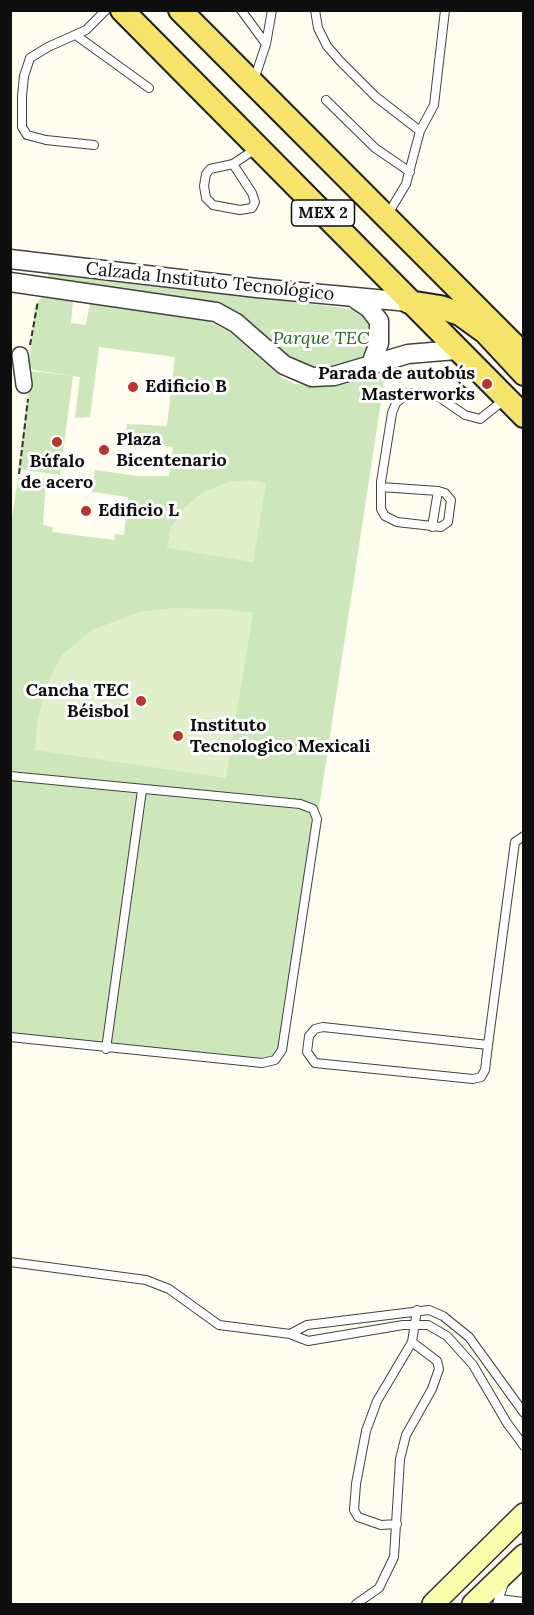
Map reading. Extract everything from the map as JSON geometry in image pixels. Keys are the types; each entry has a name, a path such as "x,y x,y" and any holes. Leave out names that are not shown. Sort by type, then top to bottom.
{"main road":[{"name":"MEX 2","path":"122,10 456,350 524,416"},
{"name":"MEX 2","path":"180,10 385,217 521,350"},
{"path":"409,302 440,307 460,314 485,332 524,374"},
{"path":"432,1605 524,1514"},
{"path":"473,1605 517,1564"}],"street":[{"name":"Calzada Instituto Tecnológico","path":"10,259 409,302"},
{"path":"43,293 38,277 46,263"},
{"name":"Calzada Instituto Tecnológico","path":"10,282 43,293 216,312 236,323 284,365 312,377 334,376 408,354 456,350"},
{"path":"353,297 369,308 379,321 379,344 371,364"},
{"path":"25,352 26,389"}],"lane":[{"path":"94,145 27,135 22,128 22,96 26,65 38,52 77,36 96,23 106,10"},
{"path":"241,10 266,44"},
{"path":"253,84 266,44 272,10"},
{"path":"315,10 322,37 340,61 376,97 420,131"},
{"path":"385,217 399,199 410,172 420,131 434,105 445,10"},
{"path":"77,36 149,88"},
{"path":"326,100 375,148 410,172"},
{"path":"233,164 252,193 255,202 252,208 221,207 206,198 204,186 208,171 233,164 258,148"},
{"path":"381,487 438,491 449,497 451,509 445,525 432,527 397,522 385,516 381,509 381,487 392,413 401,398 408,393 423,393 439,397 465,415 480,419 505,398"},
{"path":"432,527 438,491"},
{"path":"10,776 300,804 313,809 317,819 282,1050 275,1060 262,1063 106,1049 10,1037"},
{"path":"106,1049 142,790"},
{"path":"488,1045 324,1028 315,1029 309,1036 307,1052 315,1063 481,1077 488,1045 514,842 524,836"},
{"path":"10,1262 146,1280 169,1289 219,1325 290,1334 308,1341 415,1324 437,1329 458,1347 473,1365 524,1446"},
{"path":"397,1524 381,1525 358,1517 354,1510 356,1484 366,1431 377,1401 412,1342 417,1310"},
{"path":"290,1334 307,1325 429,1310 456,1325 484,1356 524,1413"},
{"path":"356,1605 379,1588 394,1557 397,1485 406,1435 432,1389 439,1369 437,1361 412,1342"},
{"path":"517,1564 498,1602 524,1602"}],"path":[{"path":"25,352 35,305 43,293"},
{"path":"438,366 447,369 476,398"},
{"path":"19,474 26,389"}],"green space":[{"name":"Parque TEC","path":"47,271 359,310 371,323 372,344 366,366 315,372 286,360 250,324 49,282"},
{"name":"Instituto Tecnologico Mexicali","path":"42,297 73,300 71,323 86,325 90,303 202,318 228,331 281,377 295,384 331,386 386,369 282,1050 269,1062 11,1037 10,532 18,478 46,479 43,525 53,527 52,532 114,540 115,534 124,535 128,497 92,492 95,470 138,476 169,476 173,447 125,439 127,424 167,426 175,357 99,347 90,417 75,418 80,377 33,370 29,365 35,305"},
{"path":"31,371 73,376 60,475 18,469"},
{"path":"250,480 266,483 253,562 167,548 171,527 184,508 203,492 228,482"},
{"name":"Cancha TEC Béisbol","path":"174,608 225,609 253,613 226,778 35,750 38,718 47,684 62,655 92,630 140,612"}],"place":[{"name":"Parada de autobús Masterworks","path":"487,384"},
{"name":"Edificio B","path":"133,387"},
{"name":"Búfalo de acero","path":"57,442"},
{"name":"Plaza Bicentenario","path":"104,450"},
{"name":"Edificio L","path":"86,511"},
{"name":"Cancha TEC Béisbol","path":"141,701"},
{"name":"Instituto Tecnologico Mexicali","path":"178,736"}]}
